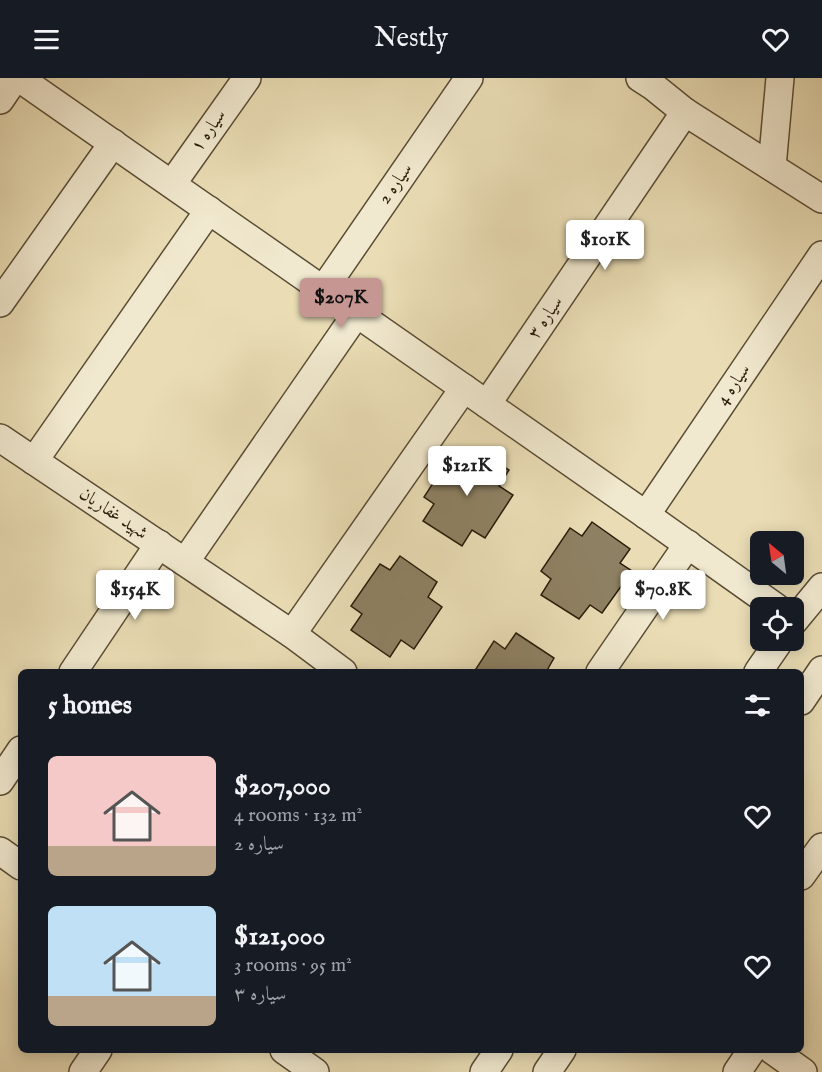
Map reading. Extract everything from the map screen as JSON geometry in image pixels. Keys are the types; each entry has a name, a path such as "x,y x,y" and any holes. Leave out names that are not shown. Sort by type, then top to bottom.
{"street":[{"path":"0,100 17,78 688,544 756,597"},
{"name":"سیاره ۱","path":"172,184 247,78"},
{"name":"سیاره 2","path":"323,290 469,78"},
{"path":"772,167 780,78"},
{"path":"649,81 685,112 822,199"},
{"name":"سیاره ۳","path":"487,404 685,112"},
{"path":"0,303 113,143"},
{"path":"34,461 209,210"},
{"name":"سیاره 4","path":"646,515 822,255"},
{"path":"185,562 357,314"},
{"path":"292,634 464,388"},
{"name":"شهید غفاریان","path":"0,438 292,634 339,669"},
{"path":"75,669 159,544"},
{"path":"602,669 688,544"},
{"path":"804,606 822,587"},
{"path":"760,669 771,651"},
{"path":"804,697 822,670"},
{"path":"0,781 18,754"},
{"path":"804,872 822,847"},
{"path":"0,851 18,864"},
{"path":"83,1072 96,1053"},
{"path":"288,1053 315,1072"},
{"path":"484,1072 497,1053"},
{"path":"547,1072 560,1053"},
{"path":"737,1072 750,1053"},
{"path":"776,1053 803,1072"}],"building":[{"path":"473,447 509,470 499,486 513,495 485,538 472,530 462,546 423,521 434,504 424,497 452,454 464,462"},
{"path":"592,522 630,549 620,563 632,571 602,613 590,605 579,619 541,595 551,579 541,571 570,528 582,536"},
{"path":"400,556 437,582 428,597 442,607 414,649 401,640 390,657 351,630 362,614 351,606 380,564 390,570"},
{"path":"516,633 554,658 548,669 476,669 494,641 505,649"}]}
